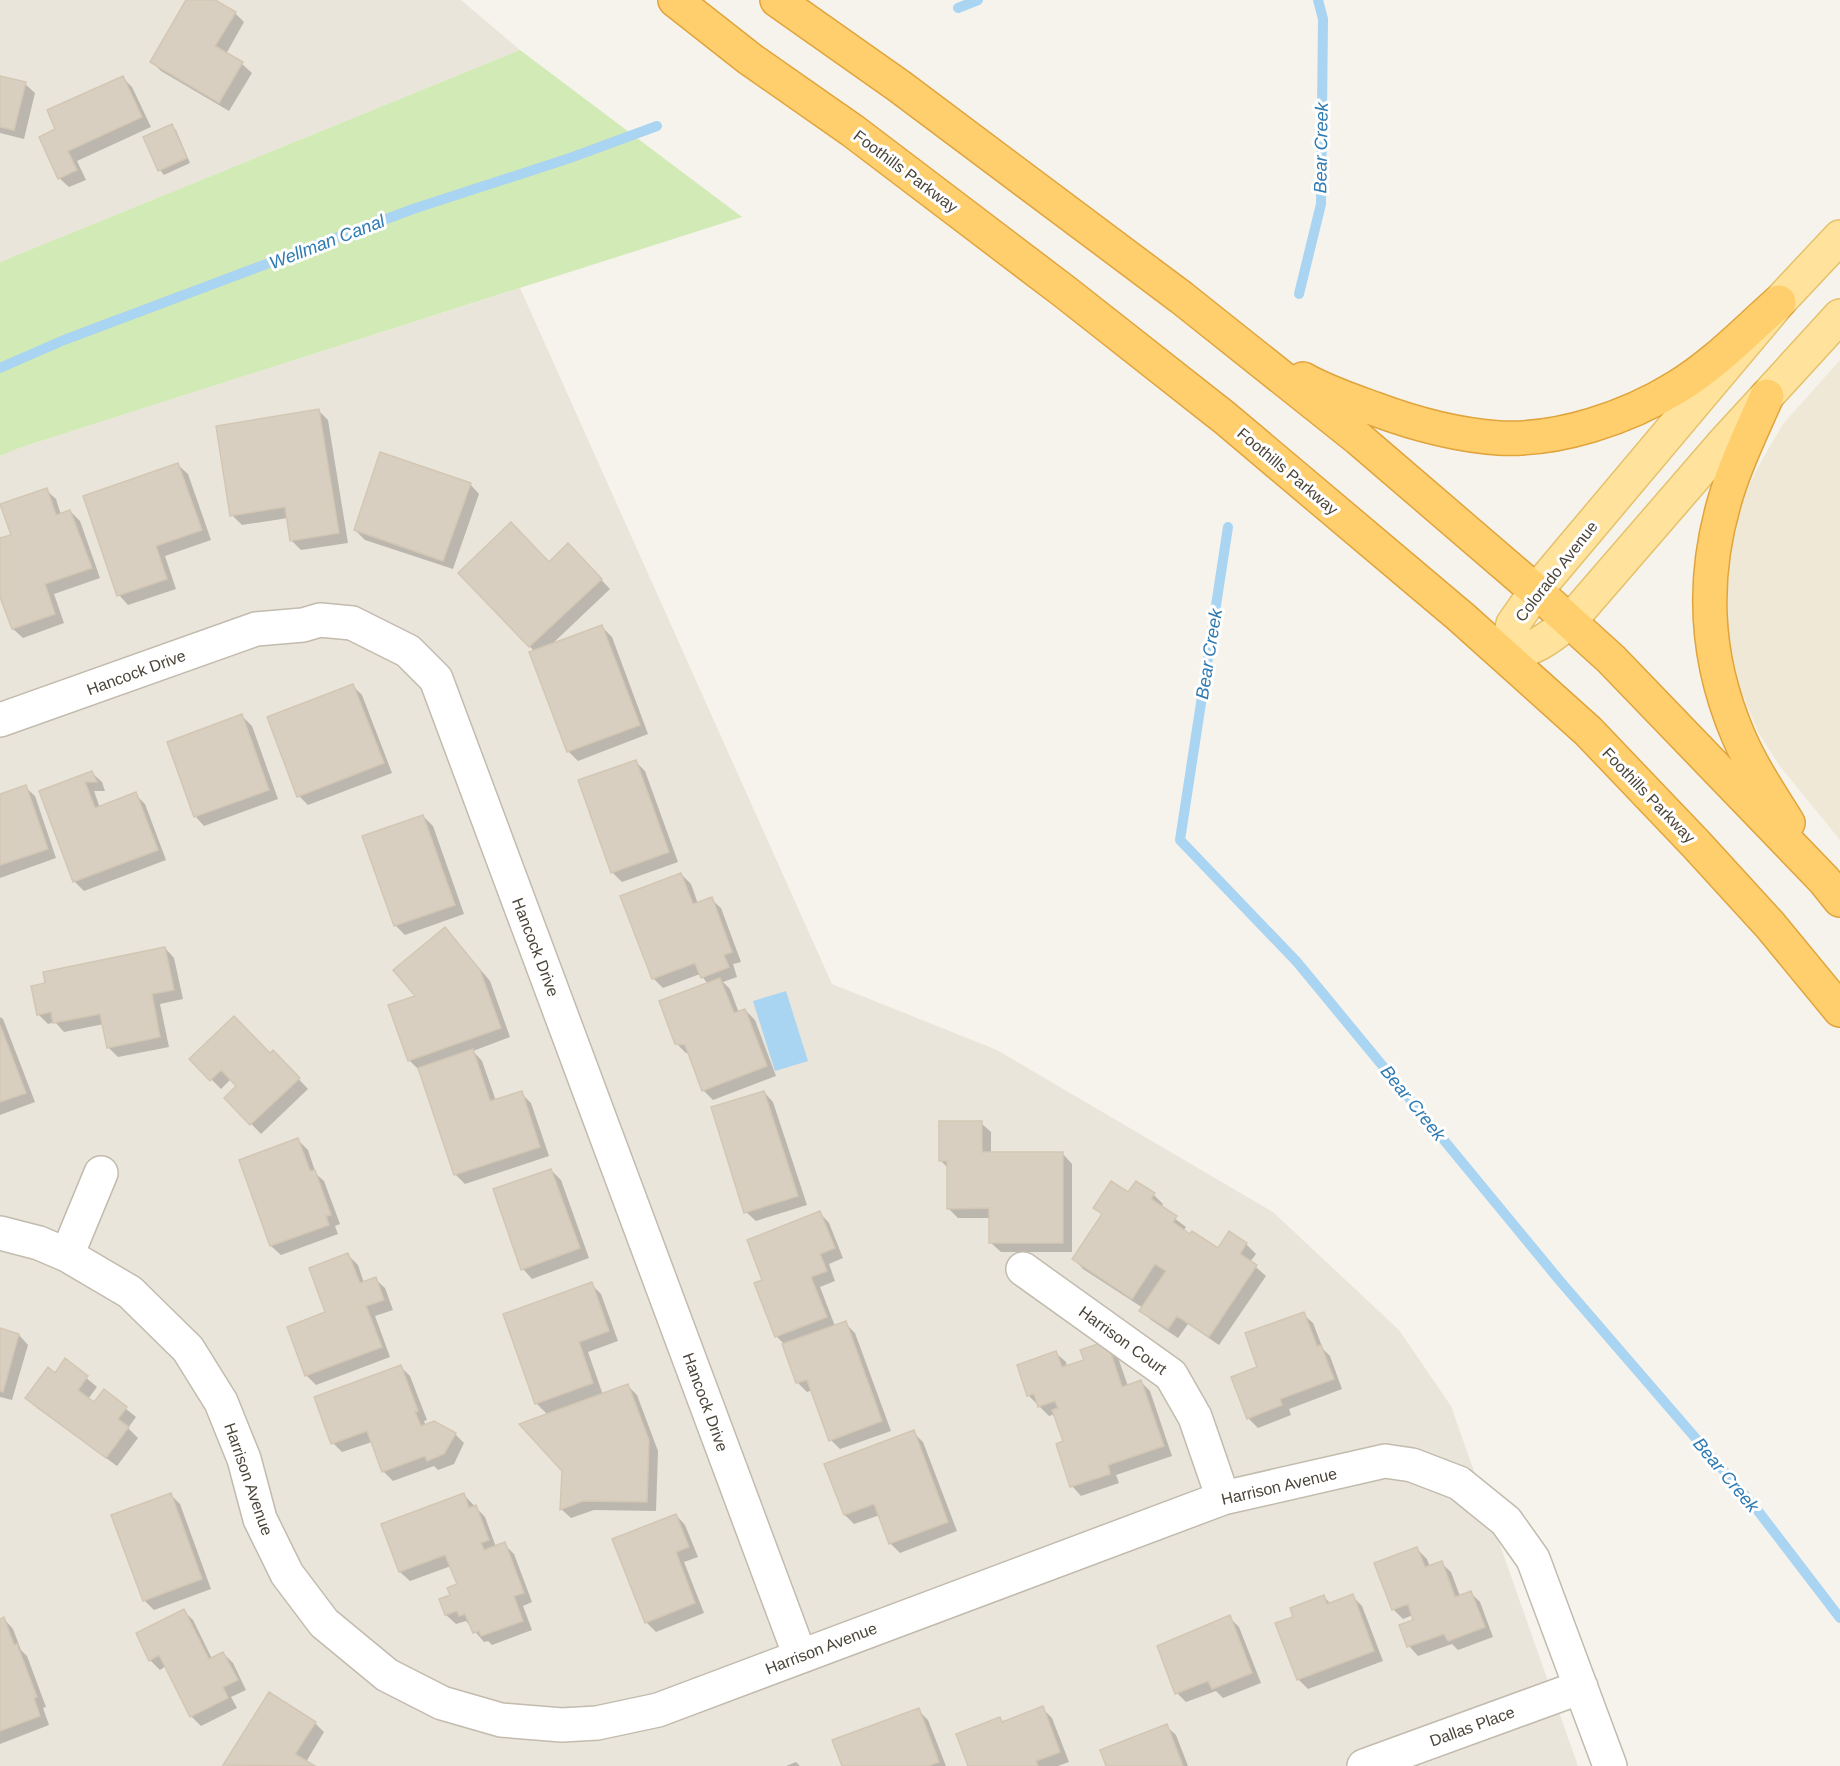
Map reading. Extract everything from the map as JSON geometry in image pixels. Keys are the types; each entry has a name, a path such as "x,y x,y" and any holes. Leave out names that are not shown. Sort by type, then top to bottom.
{"highway":[{"name":"Foothills Parkway","path":"675,0 750,59 854,131 1225,418 1505,655 1588,731 1695,843 1770,925 1840,1010"},
{"path":"777,0 899,86 1182,298 1359,439 1536,591 1611,659 1832,890"},
{"path":"1182,298 1318,388 1411,422 1457,433 1501,438 1542,435 1582,427 1615,418 1649,403 1679,386 1708,365 1779,302"},
{"path":"1767,396 1727,493 1715,536 1710,572 1709,614 1713,654 1722,692 1738,735 1759,776 1832,890"}],"main road":[{"name":"Colorado Avenue","path":"1840,237 1779,302 1536,591 1513,624 1505,655 1525,651 1547,640 1569,622 1840,316"}],"street":[{"name":"Hancock Drive","path":"0,720 256,629 303,625 320,620 352,623 408,651 436,680 800,1656"},
{"path":"67,1255 102,1173"},
{"name":"Harrison Avenue","path":"0,1233 39,1243 67,1255 130,1292 188,1349 221,1402 244,1459 260,1519 287,1574 324,1623 387,1675 442,1703 501,1720 562,1725 597,1723 658,1710 1223,1498 1385,1461 1412,1465 1459,1483 1506,1521 1533,1559 1610,1766"},
{"name":"Harrison Court","path":"1023,1269 1172,1375 1195,1417 1223,1498"},
{"name":"Dallas Place","path":"1364,1766 1581,1687"}],"shaded area":[{"path":"0,0 461,0 520,50 0,262"},
{"path":"520,288 832,984 997,1050 1273,1212 1399,1330 1451,1406 1578,1766 0,1766 0,456 22,447"},
{"path":"1840,360 1840,840 1779,765 1758,732 1740,688 1727,629 1726,565 1743,497 1762,460 1783,424"}],"green space":[{"path":"520,50 742,217 22,447 0,456 0,262"}],"water":[{"path":"786,991 808,1061 775,1071 753,1001"}],"building":[{"path":"186,0 215,0 236,12 215,46 243,62 219,103 150,62"},
{"path":"0,76 26,82 14,130 0,127"},
{"path":"123,76 142,117 68,151 77,170 58,179 39,137 55,129 47,110"},
{"path":"172,124 187,158 158,171 143,137"},
{"path":"319,409 339,533 290,541 285,507 230,516 216,426"},
{"path":"380,452 471,483 443,561 354,530"},
{"path":"178,463 202,530 156,546 167,579 117,596 83,496"},
{"path":"47,488 56,515 70,510 92,568 45,584 55,614 12,629 0,597 0,538 11,535 0,504"},
{"path":"511,522 549,562 568,543 602,579 529,647 458,573"},
{"path":"602,625 640,725 567,752 529,652"},
{"path":"353,684 384,763 297,797 267,717"},
{"path":"242,714 269,790 194,817 167,742"},
{"path":"636,760 669,852 611,873 578,780"},
{"path":"92,771 97,782 85,782 95,808 136,792 158,850 73,882 39,791"},
{"path":"26,785 48,849 0,865 0,794"},
{"path":"423,815 455,905 394,926 362,836"},
{"path":"681,873 693,904 712,897 732,952 724,955 729,967 701,978 695,963 652,979 620,896"},
{"path":"445,927 480,970 501,1028 408,1061 388,1005 415,996 393,970"},
{"path":"165,947 174,990 152,994 160,1037 107,1048 100,1014 53,1023 51,1012 37,1015 31,986 45,983 43,972"},
{"path":"720,978 734,1013 745,1009 767,1066 702,1091 685,1045 675,1044 659,1001"},
{"path":"234,1016 270,1053 273,1050 300,1078 250,1125 224,1098 236,1086 221,1070 210,1081 189,1059"},
{"path":"0,1025 26,1093 0,1102"},
{"path":"473,1049 490,1101 522,1091 540,1147 454,1175 418,1068"},
{"path":"764,1091 798,1196 744,1213 711,1107"},
{"path":"939,1121 982,1121 982,1152 1063,1152 1063,1243 989,1243 989,1208 947,1209 947,1161 939,1161"},
{"path":"298,1138 310,1171 315,1170 331,1215 326,1216 329,1225 270,1246 239,1160"},
{"path":"551,1169 580,1248 521,1270 493,1189"},
{"path":"1111,1181 1128,1192 1136,1181 1155,1193 1151,1199 1177,1216 1173,1222 1190,1234 1192,1231 1218,1248 1229,1231 1247,1243 1240,1254 1257,1265 1209,1337 1177,1316 1168,1329 1139,1311 1166,1271 1155,1264 1132,1299 1072,1259 1102,1214 1093,1208"},
{"path":"820,1211 835,1248 820,1254 827,1271 811,1277 827,1317 775,1337 754,1283 762,1280 747,1240"},
{"path":"348,1253 360,1283 376,1277 384,1300 366,1306 382,1347 305,1376 287,1327 325,1312 309,1268"},
{"path":"592,1282 609,1331 579,1342 593,1383 535,1404 503,1314"},
{"path":"1304,1312 1317,1346 1321,1345 1334,1379 1280,1399 1282,1405 1247,1419 1231,1377 1257,1367 1245,1333"},
{"path":"846,1321 882,1421 829,1441 807,1380 796,1383 782,1344"},
{"path":"0,1328 19,1334 3,1392 0,1391"},
{"path":"1107,1341 1122,1387 1141,1380 1164,1446 1108,1465 1110,1474 1070,1487 1056,1444 1063,1441 1052,1410 1058,1408 1055,1401 1038,1407 1034,1394 1027,1396 1017,1365 1056,1351 1062,1367 1084,1360 1080,1350"},
{"path":"65,1358 88,1376 78,1390 94,1402 104,1389 127,1407 118,1419 129,1427 106,1458 25,1398 48,1367 55,1373"},
{"path":"401,1365 418,1411 415,1412 421,1426 434,1421 456,1433 444,1454 427,1461 425,1456 382,1472 367,1431 331,1444 314,1397"},
{"path":"628,1384 649,1440 647,1502 583,1501 560,1510 562,1471 519,1424"},
{"path":"914,1430 948,1522 889,1544 874,1504 844,1515 824,1464"},
{"path":"171,1493 202,1579 143,1601 111,1515"},
{"path":"464,1493 469,1508 476,1505 489,1540 481,1543 484,1550 505,1542 524,1593 514,1596 523,1621 481,1636 479,1631 473,1633 465,1614 459,1616 457,1611 445,1615 439,1599 450,1595 447,1588 457,1584 445,1555 399,1572 381,1524"},
{"path":"676,1514 689,1547 676,1552 695,1603 645,1623 612,1539"},
{"path":"1417,1547 1425,1567 1442,1561 1455,1597 1471,1591 1485,1627 1448,1641 1444,1634 1407,1647 1399,1625 1413,1620 1408,1604 1392,1610 1374,1563"},
{"path":"1353,1594 1374,1651 1297,1680 1275,1623 1293,1617 1290,1608 1324,1595 1327,1604"},
{"path":"184,1609 209,1659 223,1652 238,1680 223,1687 228,1698 190,1717 159,1655 149,1661 136,1633"},
{"path":"1230,1615 1252,1673 1212,1689 1208,1681 1175,1694 1157,1646"},
{"path":"4,1617 37,1697 34,1698 40,1716 0,1731 0,1619"},
{"path":"269,1692 316,1722 295,1754 315,1766 223,1765"},
{"path":"1043,1706 1060,1752 1036,1761 1038,1766 968,1766 956,1734 1000,1717 1002,1722"},
{"path":"919,1708 939,1762 928,1766 842,1766 832,1740"},
{"path":"1167,1724 1183,1766 1106,1766 1100,1750"}],"waterway":[{"name":"Wellman Canal","path":"958,8 978,0"},
{"name":"Bear Creek","path":"1299,294 1321,204 1323,19 1318,0"},
{"name":"Wellman Canal","path":"0,368 64,340 413,209 570,158 657,126"},
{"name":"Bear Creek","path":"1228,527 1180,840 1297,962 1560,1281 1755,1507 1840,1618"}]}
